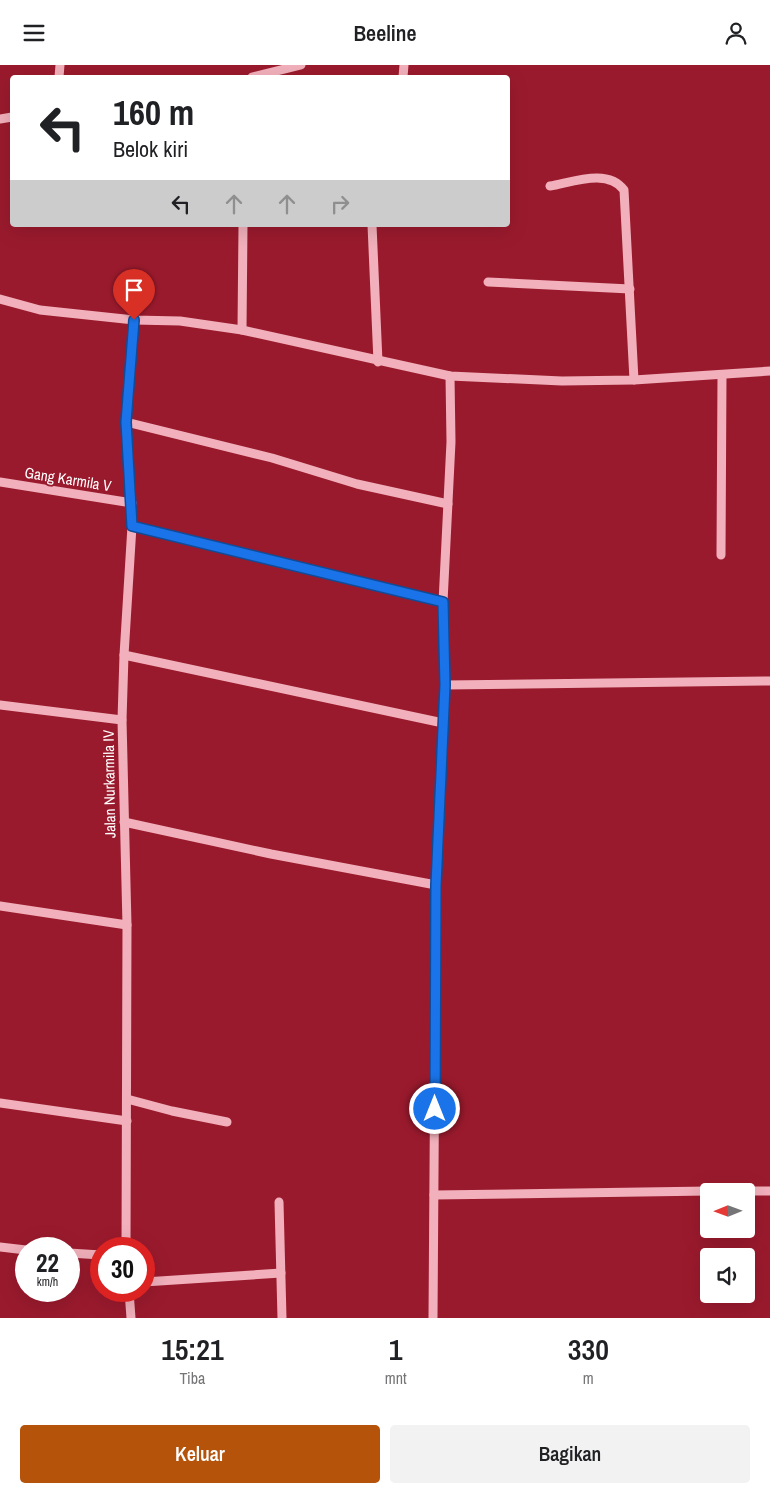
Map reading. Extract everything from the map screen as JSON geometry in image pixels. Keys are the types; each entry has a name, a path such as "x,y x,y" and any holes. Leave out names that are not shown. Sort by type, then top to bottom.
{"street":[{"path":"260,75 301,65"},
{"path":"550,186 600,177 619,182 624,189 634,380"},
{"path":"242,330 243,227"},
{"path":"372,227 378,362"},
{"path":"488,282 630,289"},
{"path":"0,299 40,310 134,320 180,321 242,330 378,362 450,376 562,381 634,380 770,371"},
{"name":"Jalan Nurkarmila IV","path":"126,1237 127,925 122,720 132,526 126,422 134,320"},
{"path":"722,375 722,555"},
{"path":"433,1318 436,885 445,685 443,602 450,443 450,376"},
{"path":"126,422 272,458 357,484 448,504"},
{"name":"Gang Karmila V","path":"0,482 132,503"},
{"path":"132,526 443,602"},
{"path":"124,655 443,723"},
{"path":"445,685 770,681"},
{"path":"0,705 122,720"},
{"path":"124,822 271,854 436,885"},
{"path":"0,906 127,925"},
{"path":"127,1099 172,1111 227,1122"},
{"path":"0,1103 127,1121"},
{"path":"434,1195 700,1191"},
{"path":"755,1191 770,1191"},
{"path":"279,1202 282,1318"},
{"path":"0,1247 15,1248"},
{"path":"155,1281 281,1273"},
{"path":"130,1302 131,1318"}],"route":[{"path":"134,320 126,422 132,526 443,602 445,685 436,885 435,1109"}]}
